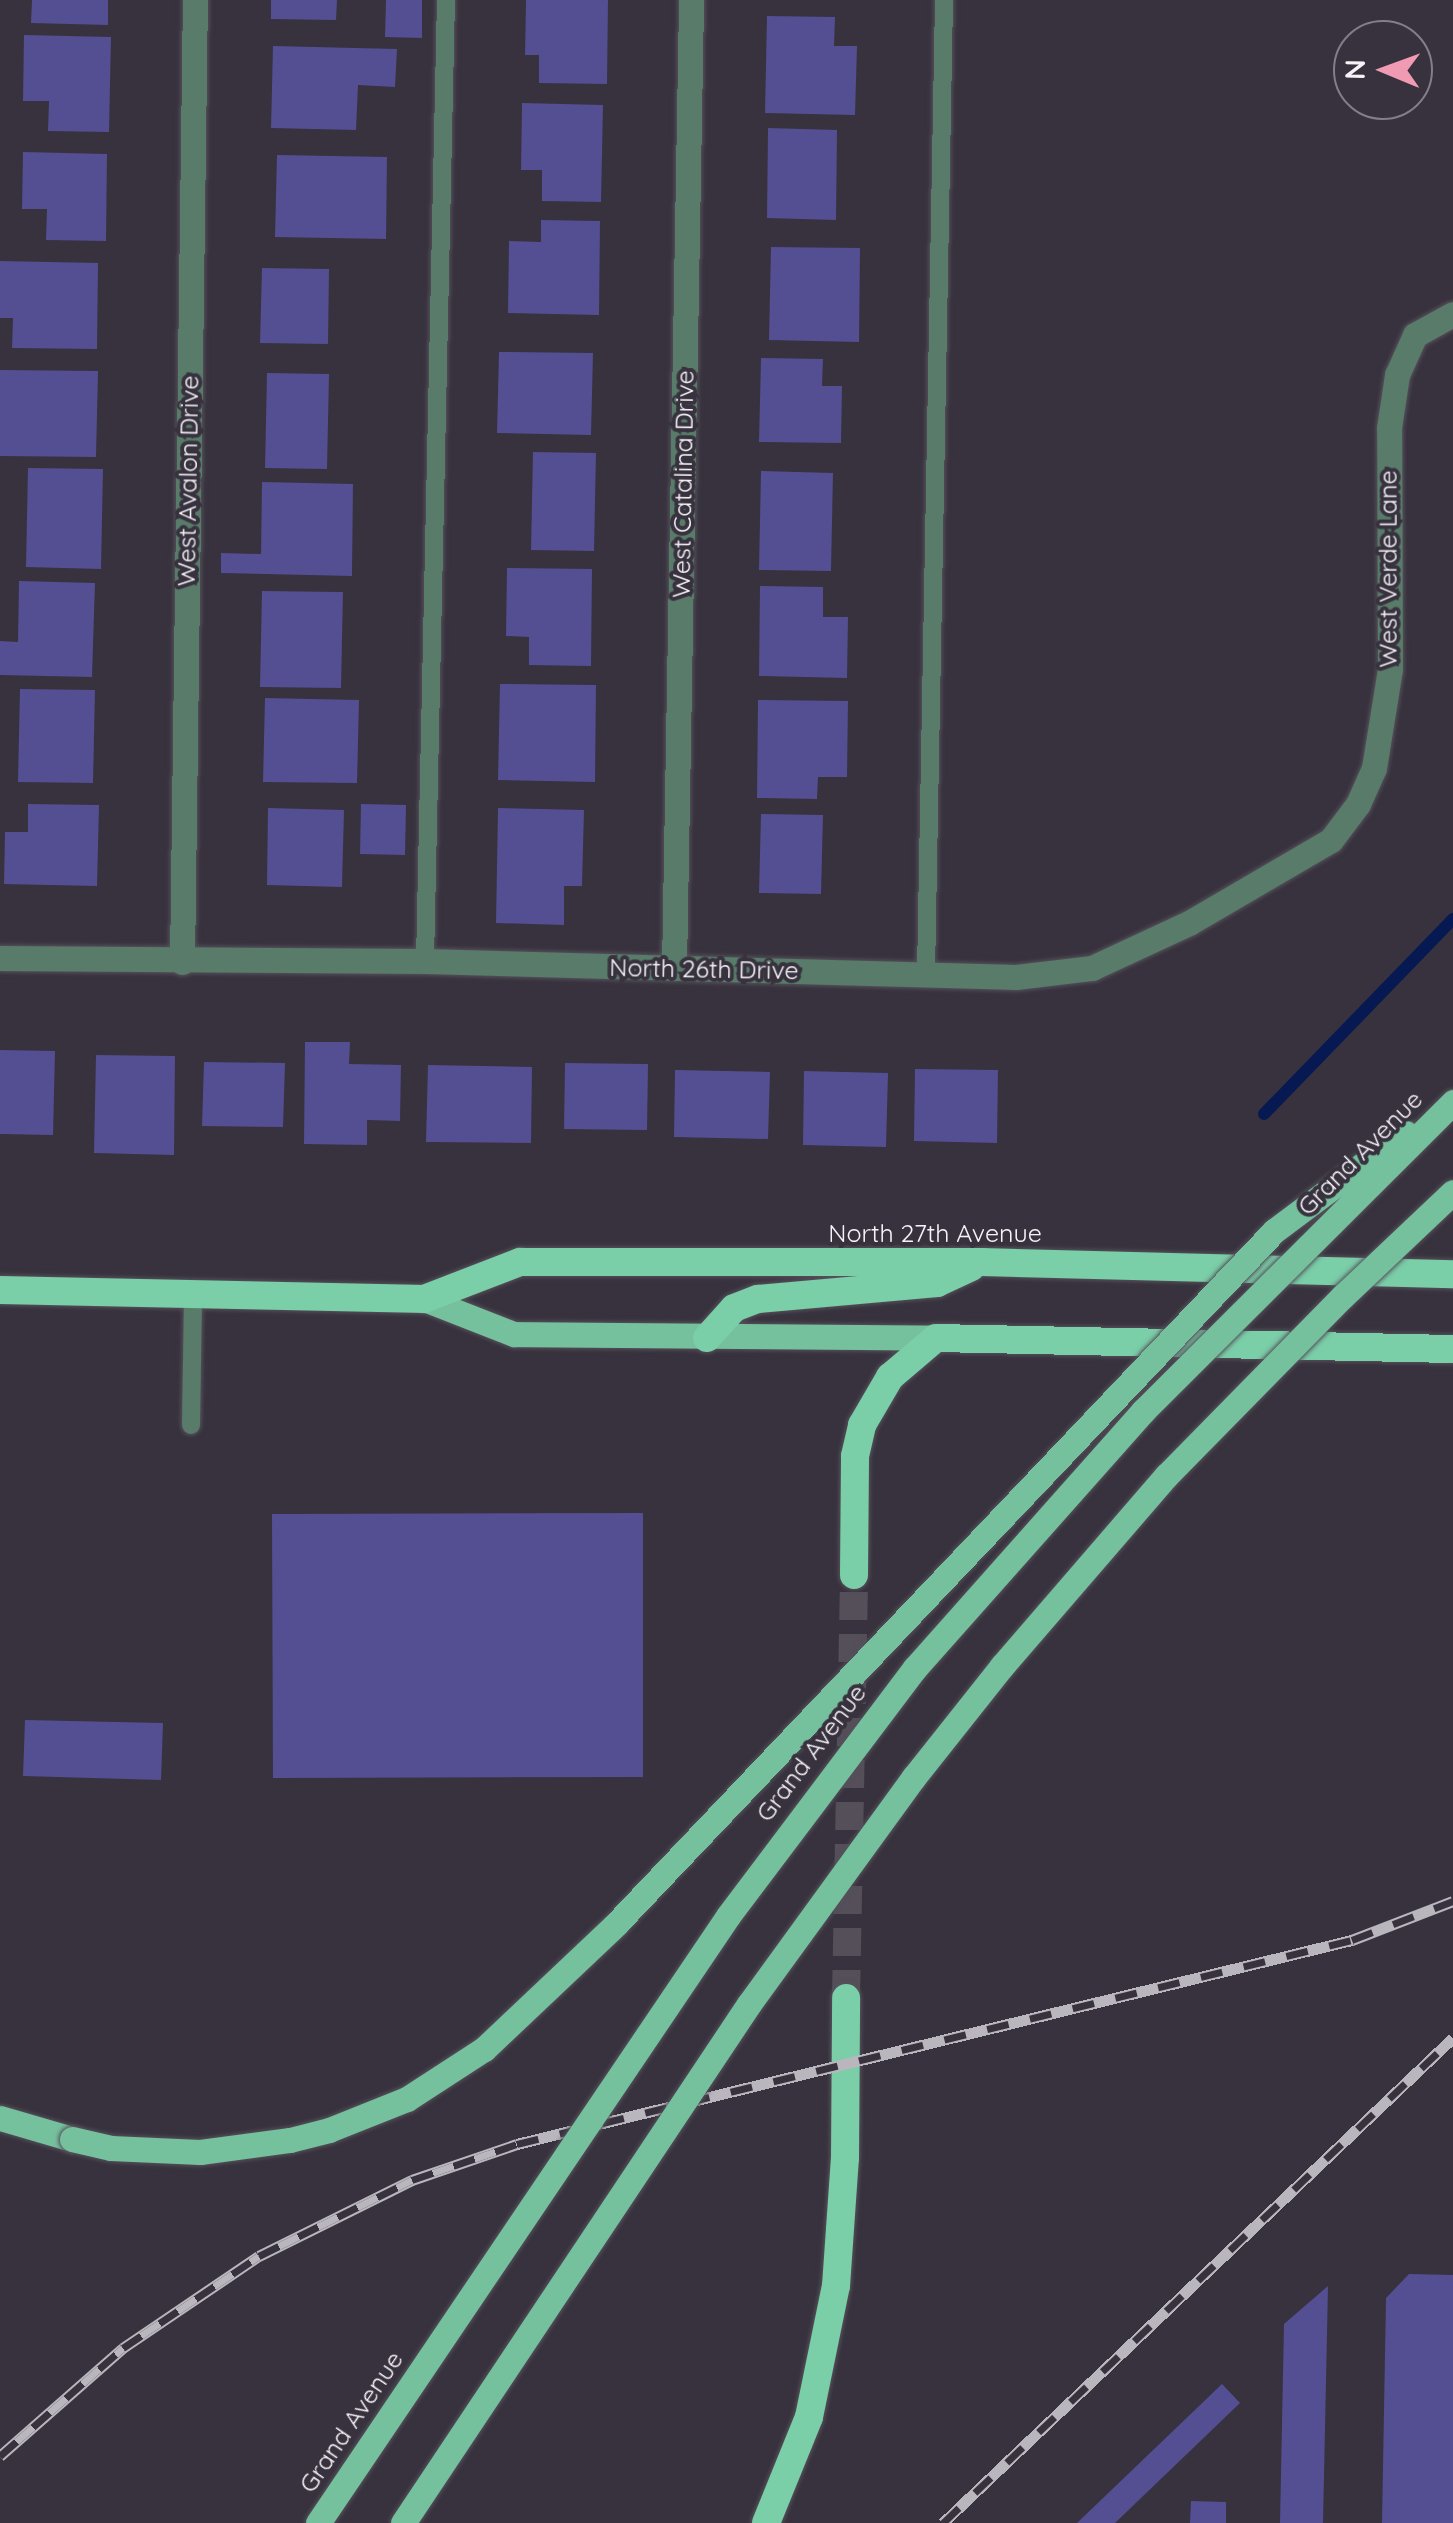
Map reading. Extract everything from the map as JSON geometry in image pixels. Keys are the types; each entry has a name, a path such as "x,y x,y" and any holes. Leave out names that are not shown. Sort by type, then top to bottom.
{"highway":[{"name":"North 27th Avenue","path":"0,1290 424,1299 520,1262 982,1262 1453,1274"},
{"path":"707,1338 734,1308 758,1299 783,1293 936,1283 982,1262"},
{"name":"North 27th Avenue","path":"936,1338 1453,1349"},
{"path":"854,1575 855,1456 862,1425 890,1377 936,1338"},
{"path":"766,2523 809,2418 836,2286 845,2158 846,1998"}],"main road":[{"path":"0,2118 72,2140 169,2152 244,2148 342,2126 407,2099 484,2049 616,1924 1274,1231 1453,1100"},
{"name":"Grand Avenue","path":"318,2523 728,1916 915,1668 1143,1411 1453,1100"},
{"path":"403,2523 749,2004 925,1763 1166,1475 1343,1296 1453,1192"},
{"name":"North 27th Avenue","path":"424,1299 514,1334 936,1338"}],"street":[{"name":"West Avalon Drive","path":"182,962 194,0"},
{"name":"West Catalina Drive","path":"674,968 691,0"},
{"name":"West Verde Lane","path":"1358,804 1374,768 1390,669 1389,428 1397,375 1414,335 1453,314"},
{"name":"North 26th Drive","path":"0,958 425,962 1016,977 1092,968 1189,923 1330,840 1358,804"}],"lane":[{"path":"425,962 446,0"},
{"path":"926,974 944,0"},
{"path":"190,1424 193,1294"}],"building":[{"path":"32,0 108,0 108,25 31,23"},
{"path":"271,0 337,0 336,20 271,19"},
{"path":"386,0 422,0 422,38 385,37"},
{"path":"526,0 608,0 607,84 539,83 539,55 525,55"},
{"path":"767,16 835,17 834,46 857,46 855,115 765,113"},
{"path":"24,35 111,37 109,132 48,131 49,101 23,101"},
{"path":"273,46 397,49 395,87 358,85 356,130 271,128"},
{"path":"522,103 603,105 601,202 542,201 542,170 521,170"},
{"path":"768,128 837,130 836,220 767,218"},
{"path":"23,152 107,154 106,241 46,240 47,209 22,209"},
{"path":"277,155 387,157 386,239 275,237"},
{"path":"541,220 600,221 599,315 508,313 509,241 541,242"},
{"path":"771,247 860,248 859,342 769,340"},
{"path":"0,261 98,263 97,349 12,348 13,318 0,318"},
{"path":"262,268 329,269 328,344 260,343"},
{"path":"499,352 593,353 591,435 497,433"},
{"path":"761,358 823,359 822,386 842,386 841,443 759,442"},
{"path":"0,370 98,371 96,457 0,456"},
{"path":"267,373 329,374 327,469 265,468"},
{"path":"533,452 596,453 594,551 531,550"},
{"path":"28,468 103,469 101,569 26,567"},
{"path":"761,471 833,473 831,571 759,570"},
{"path":"262,482 353,484 352,576 221,573 221,553 261,554"},
{"path":"507,568 592,569 591,666 529,665 529,637 506,636"},
{"path":"19,581 95,583 92,677 0,675 0,641 18,642"},
{"path":"760,586 823,587 823,617 848,617 847,678 759,676"},
{"path":"262,591 343,592 341,688 260,687"},
{"path":"500,684 596,685 595,782 498,780"},
{"path":"20,689 95,690 93,783 18,782"},
{"path":"265,698 359,700 357,783 263,782"},
{"path":"758,700 848,701 847,777 818,777 817,799 757,798"},
{"path":"28,804 99,805 97,886 4,884 5,832 28,832"},
{"path":"361,804 406,805 405,855 360,854"},
{"path":"268,808 344,810 342,887 267,885"},
{"path":"498,808 584,810 582,886 564,886 564,925 496,923"},
{"path":"761,814 823,815 821,894 759,893"},
{"path":"305,1042 350,1042 349,1064 401,1065 400,1121 367,1120 367,1145 304,1144"},
{"path":"0,1050 55,1051 53,1135 0,1134"},
{"path":"96,1055 175,1056 174,1155 94,1153"},
{"path":"204,1062 285,1063 283,1127 202,1126"},
{"path":"565,1063 648,1064 647,1130 564,1129"},
{"path":"428,1065 532,1067 531,1143 426,1142"},
{"path":"915,1069 998,1070 997,1143 914,1141"},
{"path":"675,1070 770,1072 768,1139 674,1137"},
{"path":"804,1071 888,1073 886,1147 803,1145"},
{"path":"643,1513 643,1777 273,1778 272,1514"},
{"path":"25,1720 163,1723 161,1780 23,1776"},
{"path":"1409,2274 1453,2275 1453,2523 1382,2523 1386,2298"},
{"path":"1328,2286 1323,2523 1280,2523 1284,2324"},
{"path":"1222,2384 1240,2403 1115,2523 1077,2523"},
{"path":"1191,2501 1226,2502 1226,2523 1190,2523"}],"waterway":[{"path":"1264,1114 1453,919"}],"tunnel":[{"path":"846,1998 854,1575"}],"railway":[{"path":"0,2456 123,2348 259,2256 412,2180 517,2144 1352,1940 1453,1901"},
{"path":"943,2523 1453,2038"}]}
